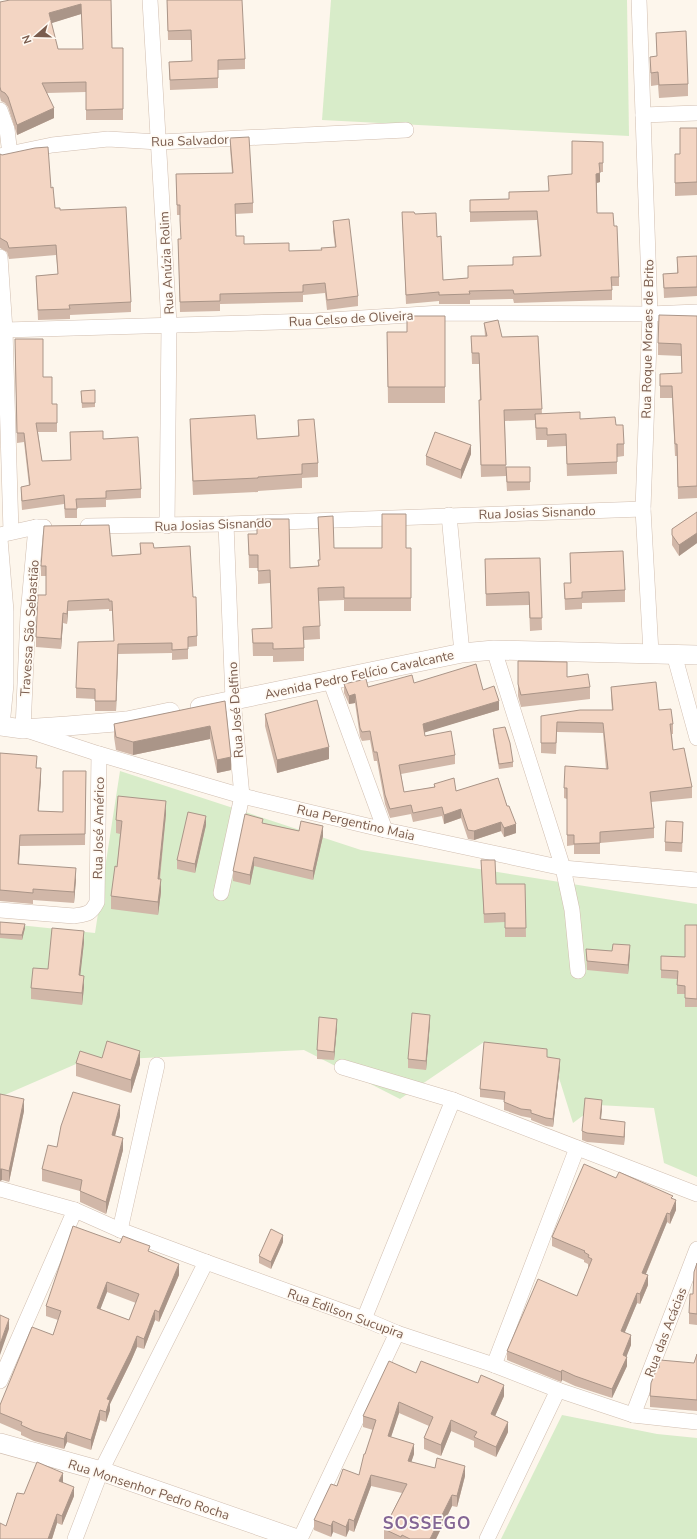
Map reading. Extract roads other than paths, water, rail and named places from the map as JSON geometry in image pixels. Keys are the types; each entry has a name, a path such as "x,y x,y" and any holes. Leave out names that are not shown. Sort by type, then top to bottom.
{"street":[{"name":"Rua Anúzia Rolim","path":"150,0 169,324 167,526"},
{"name":"Rua Roque Moraes de Brito","path":"639,0 650,314 643,509 651,653"},
{"path":"0,110 7,129 5,155"},
{"path":"643,115 697,113"},
{"name":"Rua Salvador","path":"5,155 52,145 78,141 108,139 159,142 406,130"},
{"name":"Travessa São Sebastião","path":"0,257 5,330 4,535 6,611 6,684 1,726"},
{"name":"Rua Celso de Oliveira","path":"5,330 314,320 441,313 650,314 697,312"},
{"name":"Rua Josias Sisnando","path":"74,526 167,526 643,509"},
{"path":"449,515 462,653"},
{"name":"Rua José Delfino","path":"221,893 242,796 233,700 226,524"},
{"path":"4,535 36,527 59,526"},
{"name":"Travessa São Sebastião","path":"23,729 28,615 36,527"},
{"path":"494,650 563,868 572,910 578,971"},
{"name":"Avenida Pedro Felício Cavalcante","path":"1,726 23,729 127,721 462,653 494,650 697,655"},
{"path":"674,654 697,738"},
{"path":"330,680 385,830"},
{"name":"Rua Pergentino Maia","path":"23,729 99,754 242,796 385,830 563,868 697,880"},
{"name":"Rua José Américo","path":"0,910 74,916 93,911 97,902 99,754"},
{"path":"120,1230 156,1065"},
{"path":"342,1067 453,1100 697,1194"},
{"path":"364,1319 453,1100"},
{"path":"494,1365 577,1148"},
{"name":"Rua Edilson Sucupira","path":"0,1189 75,1210 120,1230 364,1319 397,1333 494,1365 558,1390 633,1415 697,1422"},
{"path":"0,1381 75,1210"},
{"name":"Rua das Acácias","path":"633,1415 697,1249"},
{"path":"75,1539 101,1471 206,1262"},
{"path":"299,1539 397,1333"},
{"path":"486,1539 558,1390"},
{"name":"Rua Monsenhor Pedro Rocha","path":"0,1443 101,1471 299,1539"}],"district":[{"name":"SOSSEGO","path":"427,1523"}]}
